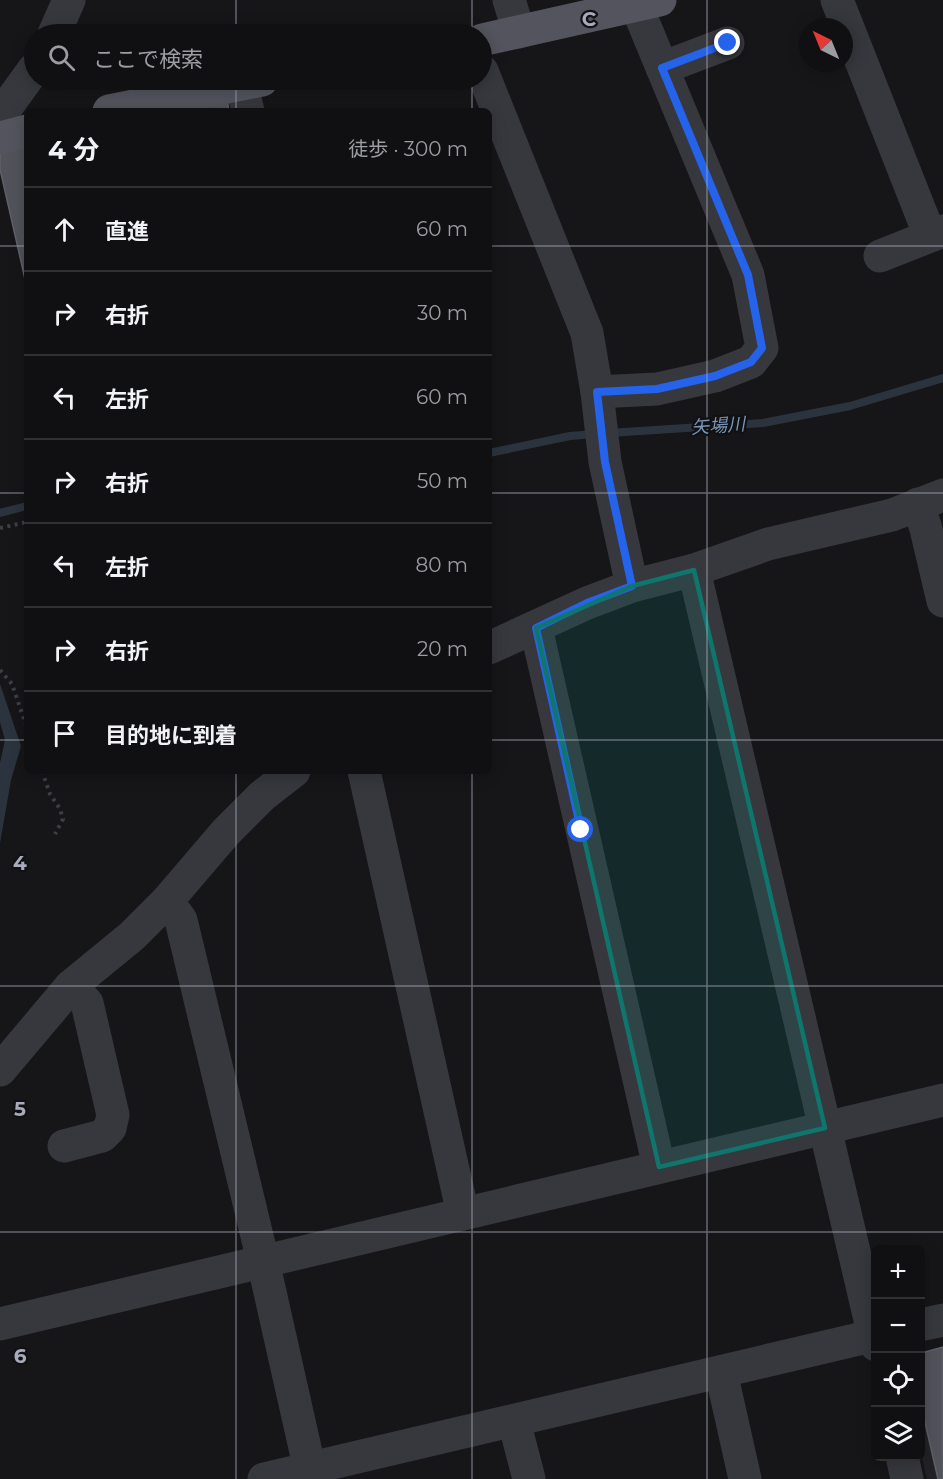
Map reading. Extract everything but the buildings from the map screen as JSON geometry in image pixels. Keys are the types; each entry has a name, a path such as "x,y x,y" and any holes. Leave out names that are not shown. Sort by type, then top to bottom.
{"main road":[{"path":"492,38 643,2"},
{"path":"131,108 250,91"},
{"path":"0,138 24,132"}],"street":[{"path":"58,24 69,0"},
{"path":"508,0 519,32"},
{"path":"837,0 936,234 880,256"},
{"path":"597,398 657,389 715,376 751,362 762,348 748,275 662,68 643,2"},
{"path":"662,68 728,43"},
{"path":"0,116 24,83"},
{"path":"490,90 587,333 605,462 632,586"},
{"path":"492,647 587,603 632,586 694,570 768,544 892,515 930,500 926,529 943,601"},
{"path":"694,570 871,1322"},
{"path":"536,628 659,1167"},
{"path":"0,1070 71,986 132,936 167,901 226,832 262,796 290,774"},
{"path":"365,774 463,1214"},
{"path":"167,901 181,920 311,1474"},
{"path":"64,1146 102,1136 110,1128 113,1115 87,1003 71,986"},
{"path":"0,1324 943,1100"},
{"path":"925,1324 943,1320"},
{"path":"264,1479 311,1474 514,1420 871,1340"},
{"path":"721,1372 745,1479"},
{"path":"514,1420 529,1479"},
{"path":"903,1461 907,1479"}],"path":[{"path":"0,528 24,523"},
{"path":"0,670 12,684 24,719"},
{"path":"43,774 63,819 55,834"}],"highlighted area":[{"path":"694,570 825,1128 659,1167 536,628 632,586"}],"shaded area":[{"path":"0,684 21,746 11,780 0,843 0,763 5,740 0,722"},
{"path":"925,1384 943,1479 927,1479 923,1461 925,1461"}],"waterway":[{"name":"矢場川","path":"609,433 763,423 850,406 943,378"},
{"name":"矢場川","path":"492,452 570,436 594,434"},
{"name":"矢場川","path":"0,513 24,507"}],"route":[{"path":"581,830 536,628 587,603 632,586 605,462 597,392 657,389 715,376 751,362 762,348 748,275 662,68 728,43"}]}
